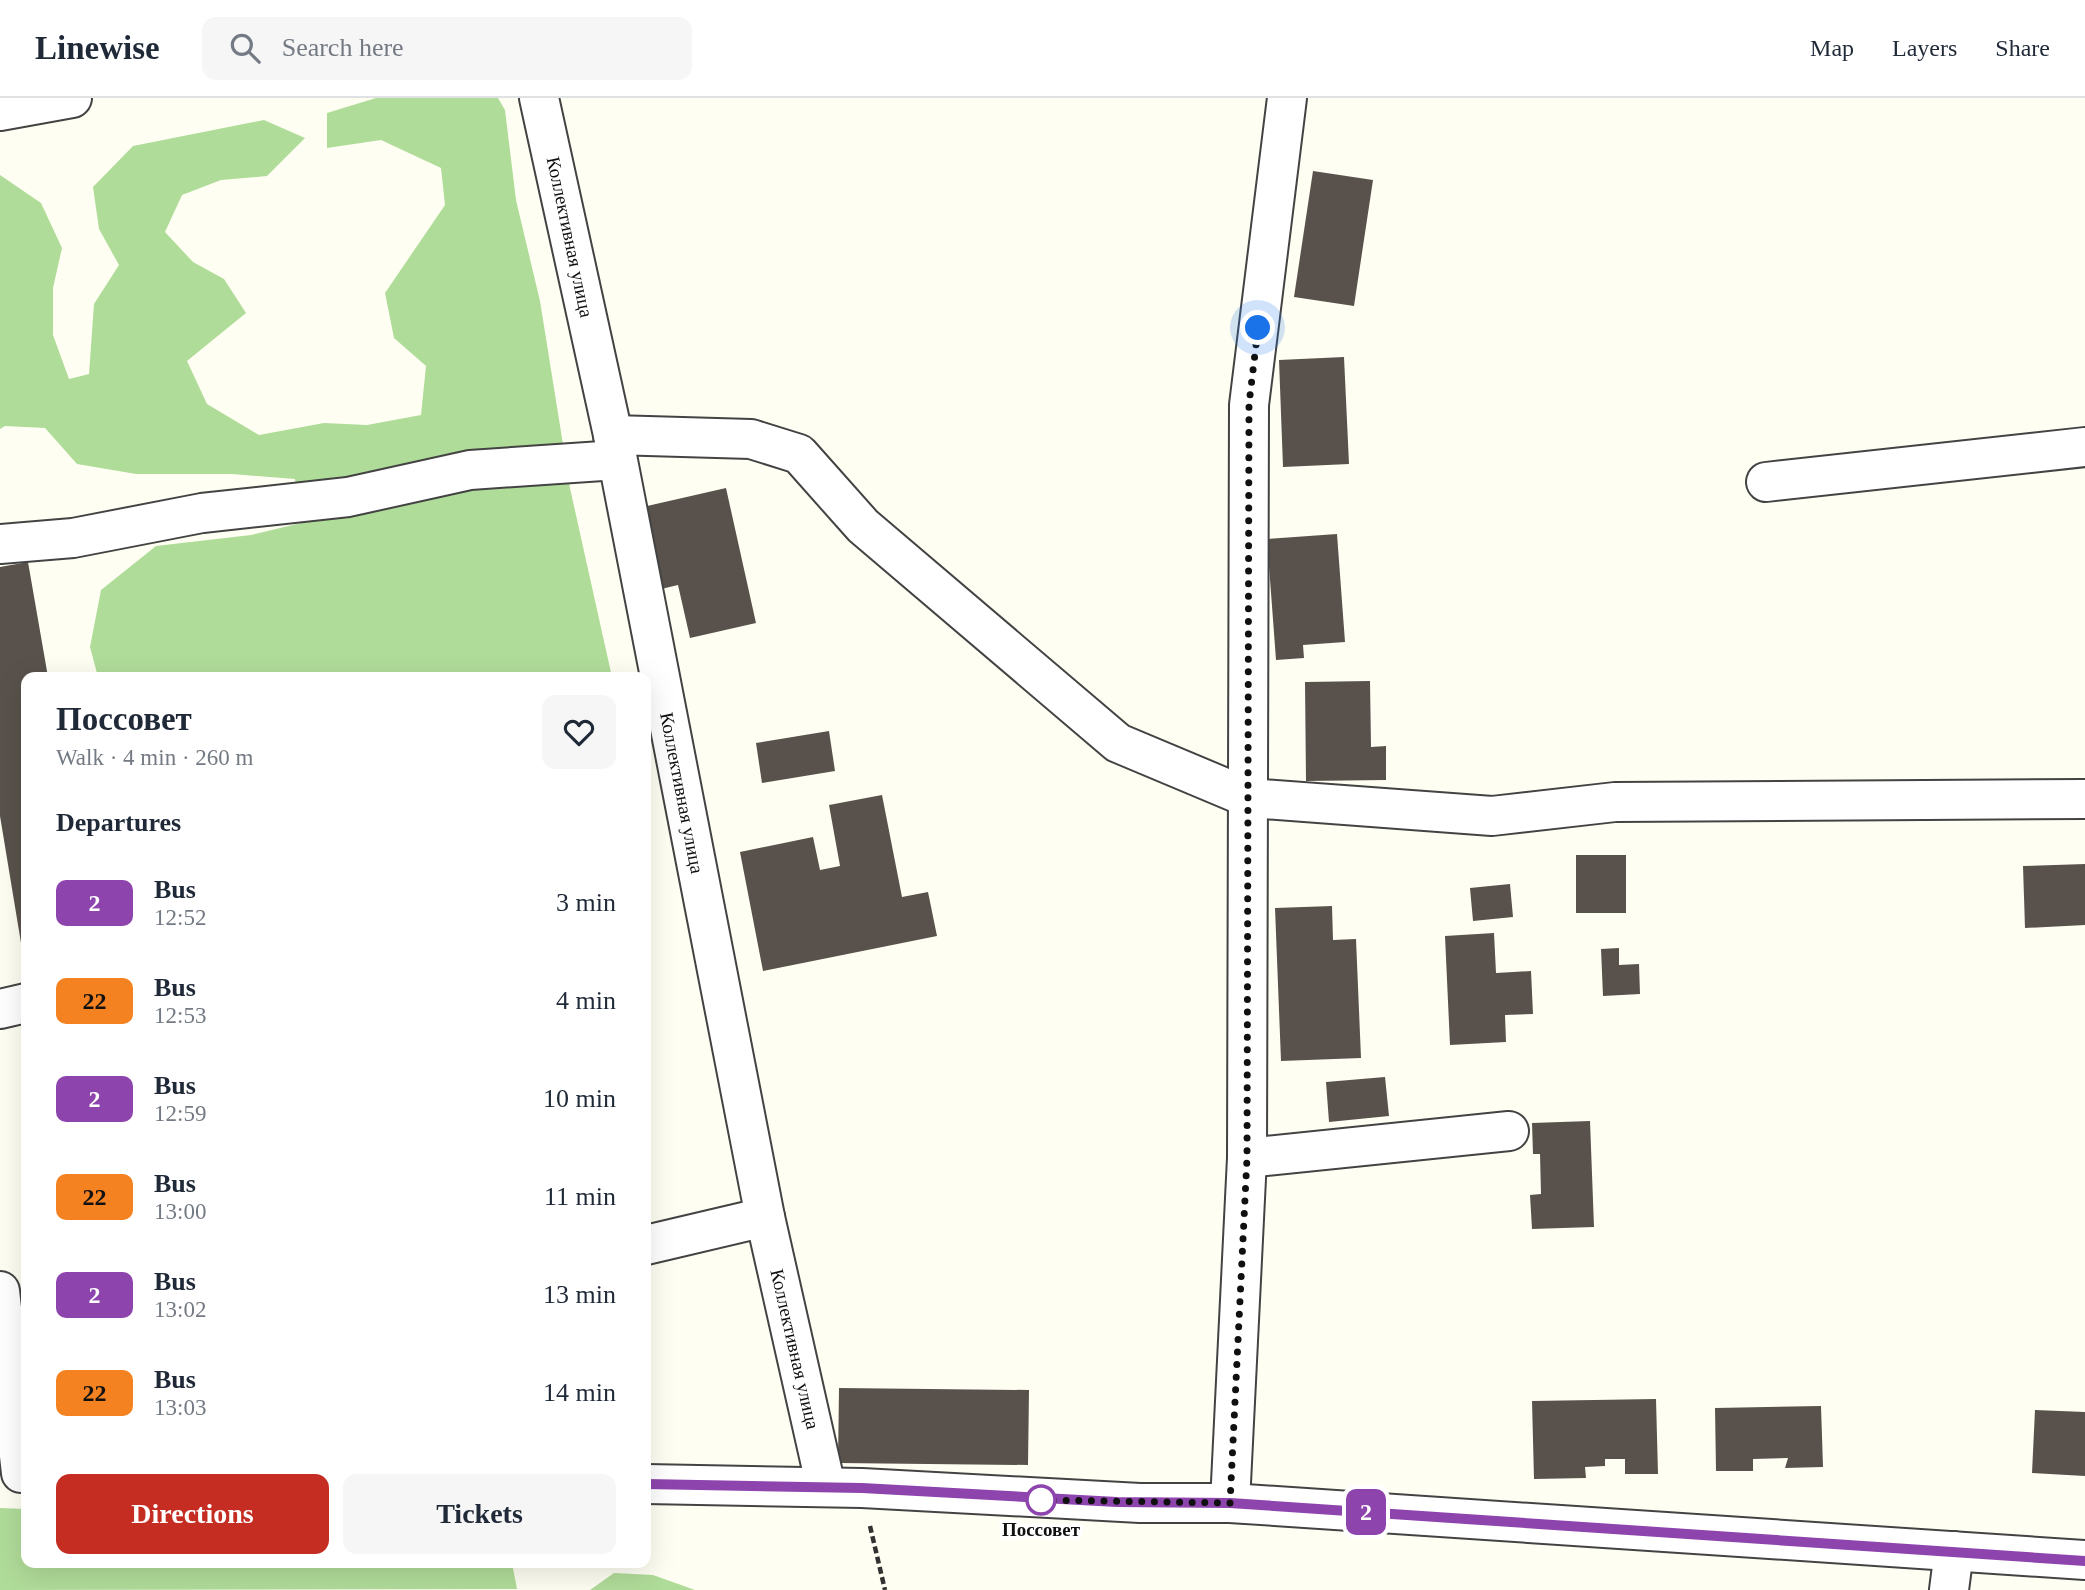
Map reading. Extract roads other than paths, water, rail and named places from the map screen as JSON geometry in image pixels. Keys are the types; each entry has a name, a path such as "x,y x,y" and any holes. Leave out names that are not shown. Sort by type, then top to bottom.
{"street":[{"path":"0,111 72,98"},
{"name":"Коллективная улица","path":"539,98 615,447 765,1217 844,1488"},
{"path":"1230,1503 1247,1158 1249,404 1287,98"},
{"path":"0,544 73,538 202,513 348,497 470,470 615,447 751,439 799,454 863,526 1118,743 1249,798 1492,816 1615,802 2085,799"},
{"path":"1766,482 2085,447"},
{"path":"0,1009 21,1004"},
{"path":"1247,1158 1509,1131"},
{"path":"651,1244 765,1217"},
{"path":"0,1291 16,1473"},
{"path":"651,1484 844,1488 1048,1500 1230,1503 2085,1560"},
{"path":"1949,1590 1954,1551"}],"place":[{"name":"Поссовет","path":"1041,1500"}]}
